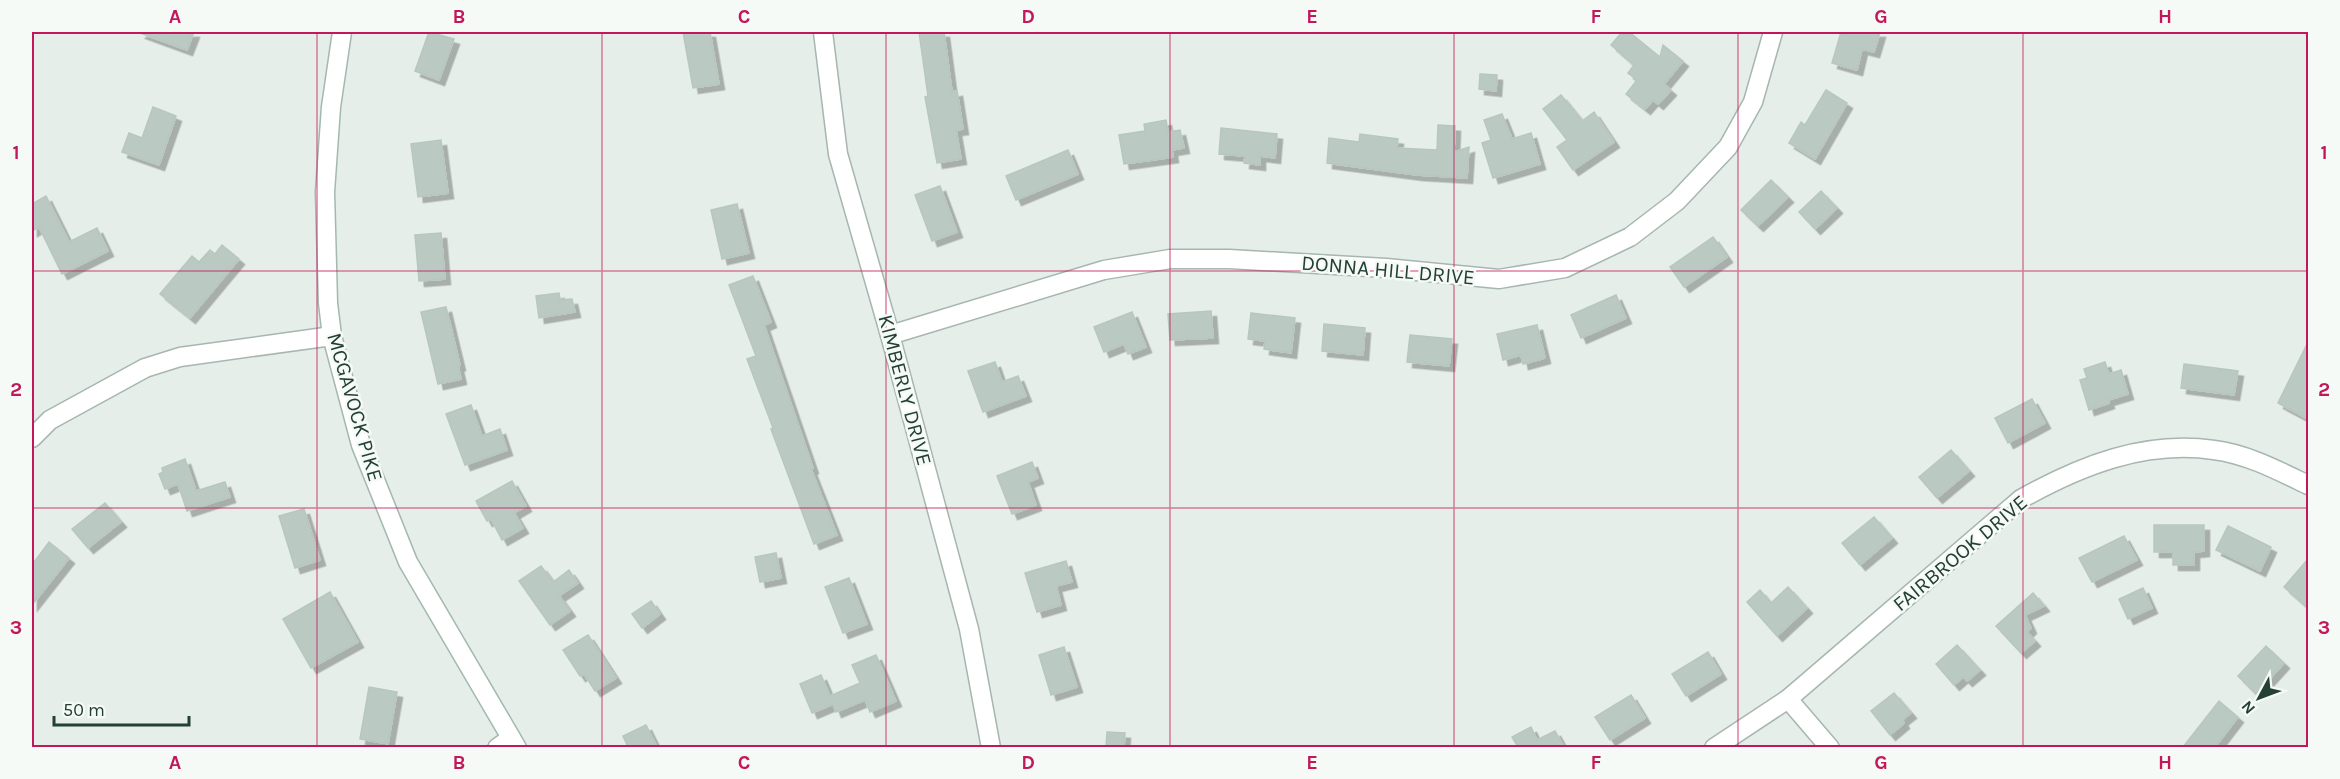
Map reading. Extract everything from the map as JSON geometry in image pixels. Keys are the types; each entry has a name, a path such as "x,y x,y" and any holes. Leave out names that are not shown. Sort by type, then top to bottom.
{"street":[{"name":"MCGAVOCK PIKE","path":"342,32 331,107 325,192 328,303 332,336 361,445 408,562 508,744"},
{"name":"KIMBERLY DRIVE","path":"823,32 838,154 890,335 969,629 991,747"},
{"name":"DONNA HILL DRIVE","path":"890,335 1104,270 1170,258 1386,268 1499,279 1565,268 1630,237 1677,201 1728,147 1753,102 1773,32"},
{"path":"32,438 50,420 145,368 180,357 332,336"},
{"name":"FAIRBROOK DRIVE","path":"1714,747 1788,699 2021,499 2060,477 2100,461 2160,447 2215,450 2263,464 2308,485"},
{"path":"1788,699 1830,747"}],"building":[{"path":"141,32 194,32 187,50"},
{"path":"429,32 454,39 439,80 415,71"},
{"path":"683,32 710,32 719,84 693,88"},
{"path":"919,32 944,32 952,92 957,91 963,129 956,130 961,159 937,163 925,97 928,96"},
{"path":"1622,32 1629,32 1660,57 1663,45 1683,61 1664,84 1671,90 1658,104 1653,100 1645,109 1626,94 1637,80 1628,73 1634,65 1611,45"},
{"path":"1841,32 1880,32 1874,52 1862,49 1857,70 1832,63"},
{"path":"1480,74 1497,75 1496,91 1479,89"},
{"path":"1826,90 1847,103 1815,159 1789,143 1801,122 1805,125"},
{"path":"1561,95 1582,121 1594,112 1614,142 1573,170 1557,147 1567,140 1543,109"},
{"path":"153,107 176,116 159,165 122,152 129,133 142,138"},
{"path":"1502,114 1512,139 1531,133 1540,164 1493,178 1482,143 1491,140 1484,120"},
{"path":"1166,120 1168,132 1180,130 1184,148 1172,150 1173,157 1124,164 1119,135 1145,131 1144,124"},
{"path":"1438,125 1455,126 1454,152 1469,147 1467,178 1417,175 1327,163 1329,138 1359,142 1360,134 1398,139 1397,148 1437,150"},
{"path":"1221,128 1277,134 1275,158 1260,156 1260,165 1244,163 1245,156 1219,154"},
{"path":"441,140 448,193 418,197 411,144"},
{"path":"1068,150 1078,174 1016,200 1006,176"},
{"path":"1771,180 1788,197 1758,226 1741,210"},
{"path":"940,186 957,232 932,241 915,195"},
{"path":"1821,191 1837,208 1815,229 1799,212"},
{"path":"46,196 69,242 97,228 108,251 62,274 39,227 32,231 32,204"},
{"path":"737,204 749,253 722,259 711,210"},
{"path":"441,233 445,279 419,281 415,235"},
{"path":"1713,237 1727,257 1684,287 1670,267"},
{"path":"222,245 239,259 190,318 160,294 192,256 199,262 210,250 215,254"},
{"path":"753,276 771,322 764,325 813,468 811,469 837,535 814,544 747,359 756,356 729,285"},
{"path":"559,293 560,300 572,299 575,312 539,318 536,296"},
{"path":"1616,295 1626,318 1581,338 1571,315"},
{"path":"446,307 460,365 458,366 461,379 438,384 421,312"},
{"path":"1211,311 1213,338 1170,340 1168,314"},
{"path":"1132,312 1146,347 1128,354 1124,344 1104,352 1094,327"},
{"path":"1251,313 1295,318 1291,353 1264,349 1265,341 1248,339"},
{"path":"1324,324 1365,328 1363,355 1322,351"},
{"path":"1537,325 1545,358 1523,364 1521,355 1503,360 1497,334"},
{"path":"1410,335 1452,339 1449,366 1407,362"},
{"path":"2308,342 2308,419 2278,403"},
{"path":"995,362 1002,382 1018,376 1026,396 983,412 968,371"},
{"path":"2105,362 2109,374 2121,370 2128,394 2108,400 2109,403 2089,410 2080,380 2087,378 2084,369"},
{"path":"2184,364 2238,371 2234,395 2181,388"},
{"path":"2032,399 2045,423 2008,443 1995,418"},
{"path":"471,405 482,436 500,429 507,450 465,465 446,414"},
{"path":"1951,450 1969,471 1937,498 1919,477"},
{"path":"185,459 196,491 225,482 230,497 187,511 178,484 165,489 159,474 163,472 162,468"},
{"path":"1032,462 1038,478 1028,482 1036,505 1012,514 997,476"},
{"path":"512,481 526,506 514,513 523,528 502,540 491,519 487,521 476,501"},
{"path":"105,503 121,522 88,548 72,529"},
{"path":"304,509 320,560 295,568 279,516"},
{"path":"1874,517 1892,538 1860,565 1842,543"},
{"path":"2154,525 2204,525 2204,551 2194,552 2194,565 2173,565 2173,552 2154,552"},
{"path":"2228,526 2271,547 2260,571 2216,550"},
{"path":"2124,536 2137,560 2092,582 2079,558"},
{"path":"49,542 69,558 32,605 32,565"},
{"path":"776,553 781,578 760,582 755,557"},
{"path":"2308,559 2308,608 2284,587"},
{"path":"1066,561 1072,582 1056,586 1061,605 1037,612 1025,573"},
{"path":"541,566 553,582 569,570 578,583 559,596 570,611 550,625 519,581"},
{"path":"849,578 867,624 843,633 825,587"},
{"path":"1788,587 1807,608 1777,636 1747,602 1760,590 1771,603"},
{"path":"2143,588 2152,608 2128,619 2119,599"},
{"path":"330,592 358,642 311,668 283,619"},
{"path":"2033,593 2044,606 2025,615 2031,628 2027,632 2035,641 2021,653 1996,626"},
{"path":"651,601 660,614 642,628 632,614"},
{"path":"588,635 616,678 595,691 584,674 580,676 563,650"},
{"path":"1957,645 1980,670 1967,681 1963,677 1954,685 1936,664"},
{"path":"2266,646 2284,663 2256,694 2238,676"},
{"path":"1064,647 1077,687 1051,695 1039,655"},
{"path":"1708,652 1721,674 1686,696 1672,674"},
{"path":"876,655 896,701 870,712 865,700 836,712 833,704 812,713 800,684 821,675 830,696 860,683 852,665"},
{"path":"369,687 397,692 388,744 360,739"},
{"path":"1894,693 1911,713 1902,720 1904,723 1890,735 1871,711"},
{"path":"1631,695 1645,718 1610,740 1595,717"},
{"path":"2219,701 2238,717 2215,747 2183,747"},
{"path":"646,725 657,747 628,747 623,736"},
{"path":"1531,727 1537,740 1555,731 1564,747 1518,747 1512,737"},
{"path":"1107,732 1125,733 1124,747 1106,747"}]}
